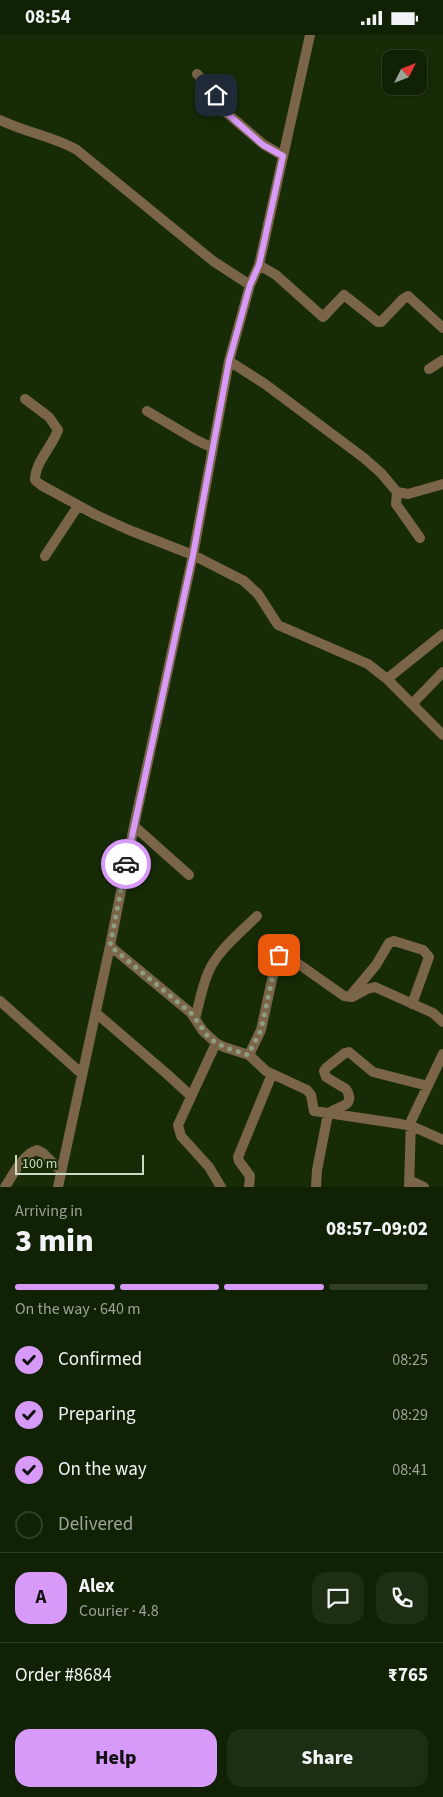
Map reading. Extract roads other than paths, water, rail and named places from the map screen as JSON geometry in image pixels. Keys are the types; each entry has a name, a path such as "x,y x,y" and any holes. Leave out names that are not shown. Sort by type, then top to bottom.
{"street":[{"path":"58,1187 193,555 229,361 250,285 259,265 310,35"},
{"path":"197,74 216,93 214,102 263,145 283,156"},
{"path":"0,120 38,136 66,144 77,150 206,255 250,285"},
{"path":"259,265 276,275 323,317 344,295 378,322 403,299 408,297 442,324"},
{"path":"429,369 443,360"},
{"path":"229,361 265,384 364,458 382,473 397,492 408,494 443,484"},
{"path":"25,399 49,417 58,430 35,472 35,480 41,485 78,506 129,530 193,555 244,581 252,587 278,625 368,664 388,679 443,735"},
{"path":"147,411 190,437 213,448"},
{"path":"397,492 396,504 420,538"},
{"path":"45,556 78,506"},
{"path":"388,679 443,634"},
{"path":"412,704 443,672"},
{"path":"134,826 190,875"},
{"path":"195,1019 207,974 211,966 217,957 257,916"},
{"path":"349,997 376,965 389,943 394,941 423,950 429,957 412,1004"},
{"path":"110,946 191,1013 203,1031 216,1043 248,1055 272,1074 307,1090 311,1095 314,1111 410,1126 443,1140"},
{"path":"248,1055 261,1030 277,957 283,953 338,992 349,997 375,987 441,1016"},
{"path":"0,1001 82,1074"},
{"path":"96,1013 190,1096"},
{"path":"216,1043 178,1125 181,1136 209,1167 221,1187"},
{"path":"316,1187 317,1170 328,1113 332,1109 342,1108 348,1102 349,1095 346,1089 328,1079 324,1074 326,1069 345,1053 349,1052 379,1075 428,1086"},
{"path":"424,1187 409,1183 410,1126 412,1116 443,1055"},
{"path":"249,1187 250,1176 238,1157 272,1074"},
{"path":"5,1187 24,1160 32,1151 37,1149 61,1171"}]}
